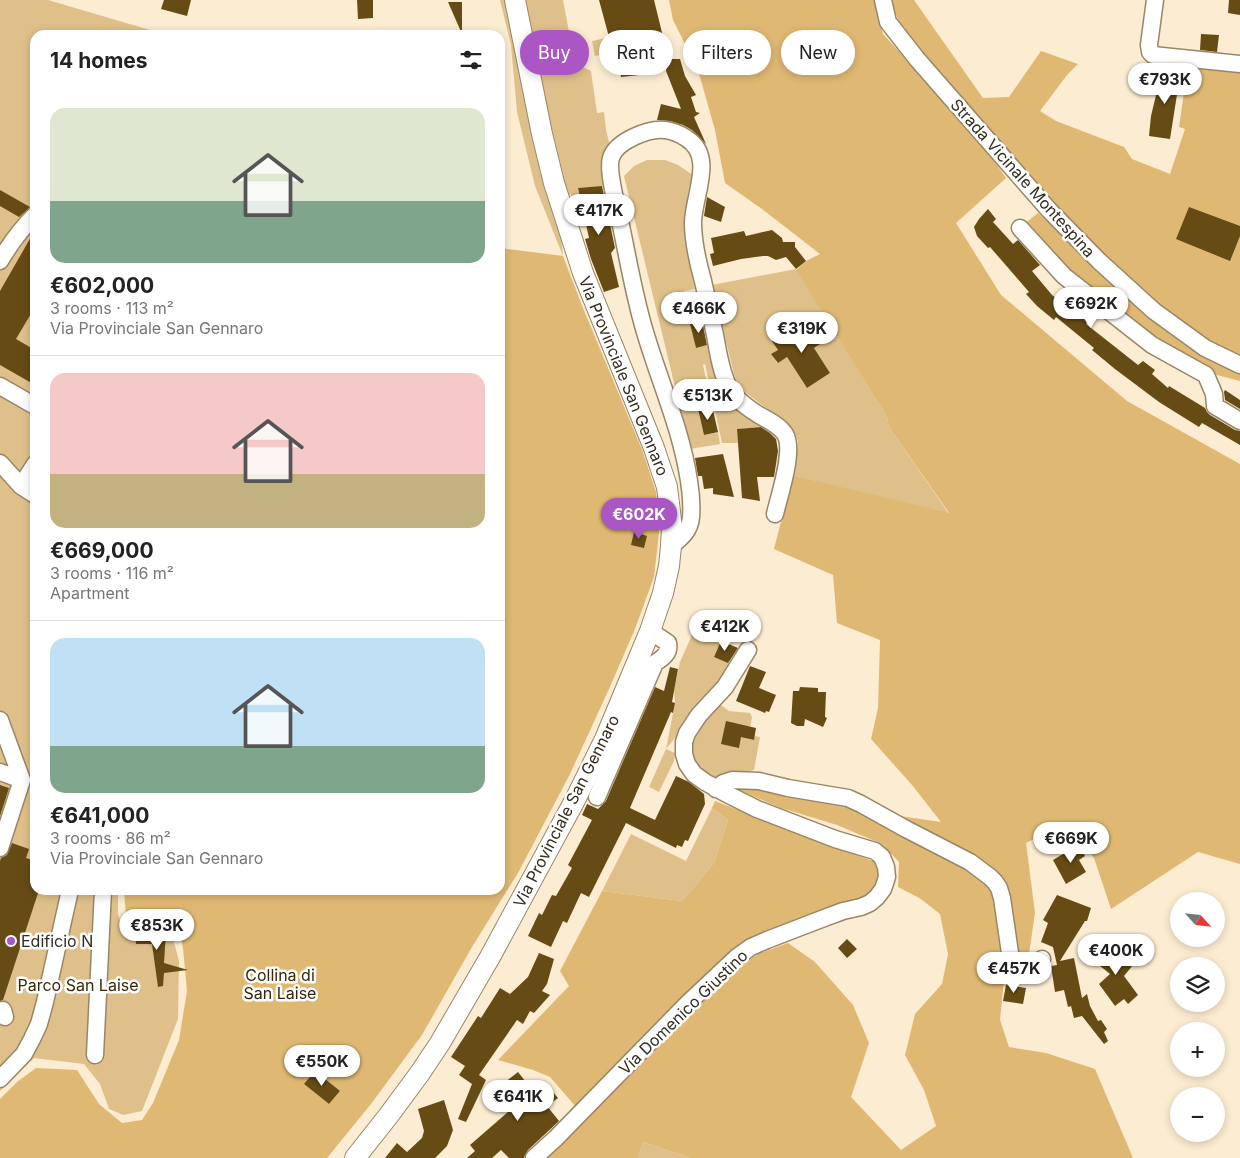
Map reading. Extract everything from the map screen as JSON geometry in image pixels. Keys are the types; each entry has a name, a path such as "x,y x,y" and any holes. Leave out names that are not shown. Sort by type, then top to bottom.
{"main road":[{"name":"Via Provinciale San Gennaro","path":"355,1158 389,1115 440,1043 490,957 594,762 650,631 663,593 671,546 672,528 667,488 660,464 583,273 554,183 542,134 515,0"}],"street":[{"name":"Strada Vicinale Montespina","path":"882,0 888,22 917,58 1049,210 1099,262 1154,311 1205,348 1240,365"},
{"path":"1155,0 1149,45 1150,52 1153,54 1240,64"},
{"path":"671,546 686,533 692,520 691,495 686,463 677,426 636,299 615,199 610,160 616,149 621,145 646,132 655,130 674,132 691,141 697,147 700,154 702,162 693,230 700,269 726,380 737,399 780,428 786,435 788,444 786,471 774,514"},
{"path":"0,261 11,242 30,220"},
{"path":"1020,228 1064,276 1152,345 1206,375 1214,394 1215,406 1240,421"},
{"path":"0,386 30,403"},
{"path":"0,463 21,486 30,492"},
{"path":"21,486 30,472"},
{"path":"597,797 655,663 663,658 669,646 668,643 650,631"},
{"name":"Via Domenico Giustino","path":"534,1158 556,1138 688,1003 751,946 843,911 861,907 870,903 883,889 887,877 886,866 882,857 875,851 835,839 757,809 716,789 694,774 687,764 684,754 684,742 687,733 699,715 725,687 748,650"},
{"path":"0,720 22,780 0,848"},
{"path":"0,772 22,780"},
{"path":"716,789 723,782 732,780 759,781 848,798 861,804 970,862 990,877 999,888 1002,898 1011,960 1018,967 1033,970 1038,967 1042,959"},
{"path":"0,1080 24,1054 39,1024 69,895"},
{"path":"95,1055 103,895"}],"green space":[{"name":"Parco San Laise","path":"0,0 48,0 150,30 30,30 30,895 118,895 118,914 120,920 170,927 179,961 178,1019 142,1111 123,1115 109,1109 100,1084 84,1064 34,1058 0,1091"},
{"path":"500,0 510,0 520,44 520,75 527,75 559,214 563,256 535,186 517,112 511,45"},
{"path":"525,0 563,0 569,30 531,30"},
{"path":"669,0 874,0 883,34 980,140 1006,178 956,223 1001,295 1127,401 1240,464 1240,864 1198,852 1111,909 1094,858 1068,822 1026,843 1035,913 1028,961 1015,949 1009,902 899,816 941,822 912,785 871,739 878,708 880,640 837,623 833,575 774,549 793,475 949,513 889,427 887,417 796,270 806,261 820,254 725,183 715,130 699,75 771,75 771,30 683,30 683,40 673,20"},
{"path":"890,0 914,0 983,98 1009,97 1041,51 1078,64 1067,75 1040,111 1056,121 1124,147 1132,159 1170,174 1185,129 1179,127 1188,65 1240,71 1240,358 1227,353 1168,317 1114,265 1048,197 904,34"},
{"path":"599,39 599,55 595,56 592,41"},
{"path":"589,70 591,71 597,113 604,112 610,146 606,186 578,188 582,206 574,208 571,194 564,195 540,75 589,75"},
{"path":"647,160 665,160 678,165 693,175 688,192 684,230 695,289 684,291 686,302 698,299 705,320 690,324 696,348 710,344 714,362 769,426 737,429 738,443 722,443 705,364 703,365 712,406 698,410 704,435 718,432 720,444 690,449 624,176 634,166"},
{"path":"1038,213 1116,286 1240,370 1240,381 1217,375 1135,324 1065,270 1023,225"},
{"name":"Collina di San Laise","path":"505,249 563,256 643,452 656,492 659,533 654,577 635,629 570,774 505,894"},
{"path":"796,269 887,417 889,427 949,514 793,475 798,441 791,427 737,386 712,285","holes":["809,321 823,342 814,348 830,373 807,388 787,357 777,363 772,354 778,350 773,341 785,333 786,336"]},
{"path":"696,626 723,636 714,657 734,665 666,749 675,703 674,690 680,662"},
{"path":"718,703 729,711 750,713 752,717 748,739 753,740 755,736 760,737 754,770 715,781 693,769 691,737"},
{"path":"666,749 675,753 674,761 659,792 649,787"},
{"path":"729,786 769,789 857,808 951,858 991,886 1005,969 1000,1020 1009,1047 1046,1053 1095,1069 1133,1158 691,1158 643,1142 638,1158 545,1158 566,1141 726,977 758,954 788,943 815,962 853,1005 869,1043 851,1097 901,1150 936,1126 924,1090 905,1055 915,1014 942,984 948,954 940,914 921,899 898,887 899,862 882,844 837,825 781,808"},
{"path":"715,801 875,862 878,873 878,888 862,902 821,911 757,934 722,958 654,1025 576,1107 550,1077 498,1060 569,986 560,971 602,891 682,901 714,863 728,820 712,808"},
{"path":"712,808 728,820 714,863 682,901 602,891 631,834 686,861"},
{"name":"Collina di San Laise","path":"124,895 504,895 472,947 422,1035 371,1104 327,1158 0,1158 0,1099 17,1082 36,1068 77,1070 99,1104 122,1123 142,1120 153,1103 179,1040 187,991 183,948 178,924 126,917","holes":["304,1084 340,1091 329,1104"]},
{"path":"643,1142 691,1158 638,1158"}],"building":[{"path":"164,0 191,0 187,16 161,9"},
{"path":"357,0 373,0 373,18 358,19"},
{"path":"599,0 654,0 661,30 607,30"},
{"path":"1229,0 1240,0 1240,15 1228,13"},
{"path":"448,2 462,2 462,30 460,30"},
{"path":"1201,34 1219,35 1217,52 1200,50"},
{"path":"673,59 680,59 683,75 696,95 691,97 696,112 700,113 694,117 706,144 692,130 683,125 657,120 661,104 681,109 668,75 673,75"},
{"path":"1166,67 1181,69 1170,139 1149,136 1151,116 1157,91 1162,92"},
{"path":"621,75 639,75 621,77"},
{"path":"602,186 615,248 611,253 619,287 604,292 585,239 589,238 578,188"},
{"path":"0,190 30,207 19,217 0,206"},
{"path":"707,197 725,207 721,222 704,216"},
{"path":"1189,207 1240,226 1240,236 1230,261 1176,239"},
{"path":"988,209 996,219 993,222 1013,244 1018,240 1040,265 1032,271 1052,295 1073,311 1075,309 1088,320 1086,324 1138,365 1143,361 1155,370 1152,374 1168,388 1169,386 1205,408 1210,415 1240,431 1240,445 1202,423 1199,427 1159,402 1115,369 1092,350 1094,348 1056,317 1054,320 1037,306 1026,294 1029,292 990,247 988,248 977,236 974,227"},
{"path":"772,230 782,238 783,242 795,242 795,247 806,261 796,269 786,257 776,260 768,256 741,259 713,266 710,254 714,253 711,238 744,231 746,236"},
{"path":"30,239 30,315 16,339 30,347 30,382 0,365 0,291"},
{"path":"702,321 707,345 696,348 690,324"},
{"path":"809,321 823,342 814,348 830,373 807,388 787,357 778,363 771,354 778,350 772,341 785,333 786,336"},
{"path":"1225,390 1240,400 1240,409 1225,400"},
{"path":"712,406 718,432 704,435 698,409"},
{"path":"761,427 776,439 778,451 774,477 757,477 760,501 742,498 737,429"},
{"path":"723,454 734,497 713,494 713,488 704,489 702,476 698,476 695,458"},
{"path":"634,532 647,536 644,548 631,545"},
{"path":"721,641 738,648 728,663 714,657"},
{"path":"750,666 766,672 759,688 776,695 769,712 766,711 765,713 736,701"},
{"path":"670,667 678,669 672,702 675,703 673,713 671,712 630,808 655,820 676,776 689,782 704,794 705,804 688,841 685,840 682,847 677,845 676,848 626,823 589,897 581,893 567,923 563,921 551,947 528,936 539,913 542,915 552,895 556,896 572,868 568,865 592,820 582,815 587,804 598,809 606,801 655,687 664,691"},
{"path":"800,687 818,688 818,692 826,692 825,717 827,718 823,727 805,719 804,726 797,726 791,723 793,691 799,691"},
{"path":"726,721 756,728 754,740 741,737 739,748 721,744"},
{"path":"0,785 9,788 0,816"},
{"name":"Edificio N","path":"12,843 29,849 26,858 30,859 30,895 37,895 3,1000 0,1001 0,861 1,858 7,855"},
{"path":"1078,845 1085,856 1079,860 1086,872 1066,884 1053,860"},
{"path":"1057,895 1091,908 1087,921 1085,921 1060,961 1074,958 1082,998 1087,994 1090,1006 1098,1021 1101,1020 1107,1029 1104,1032 1108,1041 1104,1044 1082,1016 1074,1018 1071,1006 1068,1007 1064,990 1055,992 1051,966 1057,965 1053,947 1041,942 1048,923 1043,920"},
{"path":"135,927 166,932 164,963 188,970 164,973 163,986 158,987 152,944 136,944"},
{"path":"847,939 857,949 847,958 838,948"},
{"path":"1107,944 1133,965 1124,976 1138,995 1128,1004 1124,999 1115,1006 1099,984 1110,974 1094,961"},
{"path":"539,953 554,959 547,984 542,991 550,995 534,1013 530,1011 523,1024 517,1020 479,1075 486,1080 466,1122 458,1119 472,1084 459,1075 465,1066 451,1057 478,1016 481,1018 500,988 510,994 528,977"},
{"path":"1006,985 1026,988 1023,1004 1003,1001"},
{"path":"315,1071 340,1091 329,1104 304,1084"},
{"path":"518,1072 533,1091 544,1082 558,1098 547,1106 559,1121 528,1150 524,1158 509,1158 501,1150 492,1158 467,1158 475,1151 470,1145 516,1105 500,1086"},
{"path":"444,1100 453,1130 447,1146 435,1158 385,1158 397,1143 407,1152 422,1138 424,1131 418,1109"}],"place":[{"name":"Edificio N","path":"11,941"}]}
